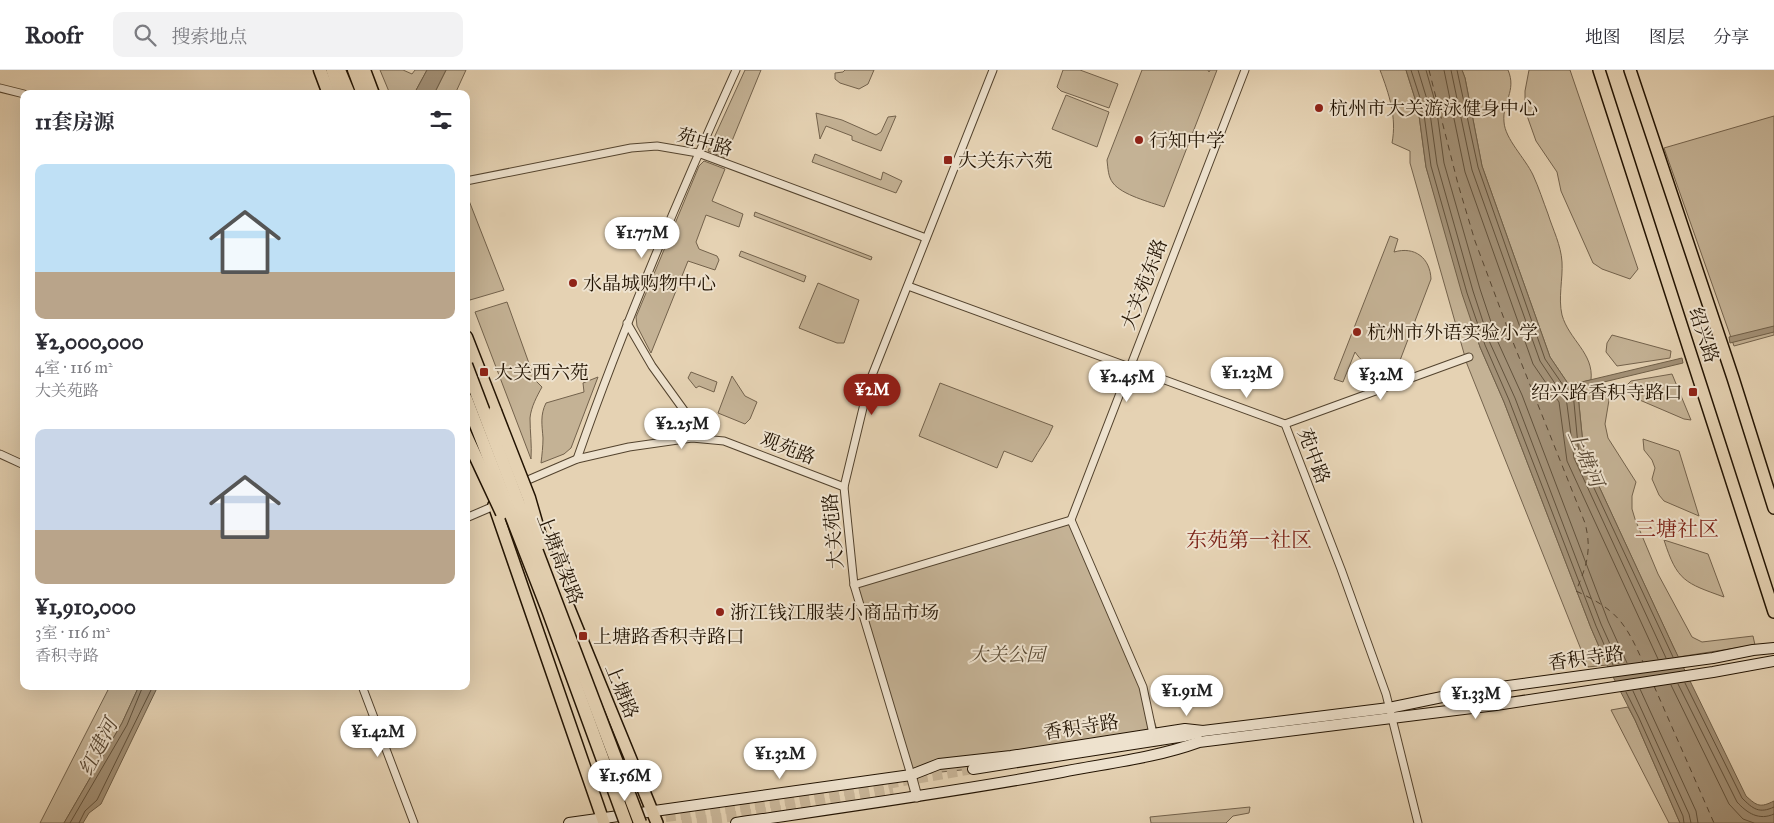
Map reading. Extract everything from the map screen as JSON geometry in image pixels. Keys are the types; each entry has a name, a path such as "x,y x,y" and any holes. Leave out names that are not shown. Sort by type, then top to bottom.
{"highway":[{"path":"320,70 328,90"},
{"path":"340,70 348,90"},
{"path":"354,70 362,90"},
{"path":"364,70 372,90"},
{"path":"470,347 529,498 572,643"},
{"name":"上塘高架路","path":"470,375 640,823"},
{"name":"上塘高架路","path":"470,409 548,610 626,823"},
{"path":"470,444 548,610"}],"main road":[{"path":"332,70 339,90"},
{"path":"360,70 368,90"},
{"name":"绍兴路","path":"1599,70 1774,612"},
{"name":"绍兴路","path":"1630,70 1733,378 1774,508"},
{"name":"上塘路","path":"470,360 518,484 657,823"},
{"path":"470,435 603,820"},
{"name":"香积寺路","path":"736,823 917,797 1173,751 1199,742 1390,712 1471,691 1774,648"},
{"name":"香积寺路","path":"568,823 603,820 652,810 911,775 939,764 1011,756 1185,729 1204,731 1390,712 1496,705 1774,661"},
{"path":"1199,742 1187,741 974,772 1185,736 1204,731"}],"street":[{"path":"577,459 605,379 628,322 698,154 736,70"},
{"name":"大关苑路","path":"917,797 854,585 844,487 869,383 993,70"},
{"name":"大关苑东路","path":"1071,520 1245,70"},
{"path":"0,88 20,93"},
{"name":"苑中路","path":"470,180 630,148 657,146 698,154 926,238"},
{"name":"苑中路","path":"908,286 1285,424 1341,569 1390,712 1418,823"},
{"path":"628,322 652,366 704,438"},
{"path":"1285,424 1470,357"},
{"name":"观苑路","path":"518,484 577,459 629,447 704,438 724,441 844,487"},
{"path":"0,454 20,463"},
{"path":"470,516 494,506"},
{"path":"854,585 1071,520 1143,687 1153,734"},
{"path":"364,690 414,823"}],"green space":[{"path":"380,70 403,70 412,74 415,70 427,70 416,90 388,90"},
{"path":"446,70 466,70 457,90 436,90"},
{"path":"745,70 761,70 725,158 708,151"},
{"path":"845,70 874,70 868,84 859,89 840,83 835,79 835,73"},
{"path":"1063,70 1080,70 1118,84 1109,108 1061,91 1057,87"},
{"path":"1142,70 1208,70 1209,72 1210,70 1217,70 1164,207 1123,191 1113,183 1108,172 1107,160"},
{"path":"1380,70 1406,70 1418,108 1426,167 1480,347 1504,402 1607,665 1588,667 1467,364 1410,163 1410,151 1392,143 1393,115"},
{"path":"1462,70 1508,70 1511,84 1504,115 1505,128 1533,175 1556,238 1562,262 1560,302 1562,315 1565,324 1589,362 1591,380 1569,385 1550,357 1482,166"},
{"path":"1529,70 1570,70 1638,269 1630,279 1602,269 1593,263 1561,191 1557,172 1536,141 1525,110 1525,91"},
{"path":"1066,95 1109,112 1097,147 1052,129"},
{"path":"816,113 842,120 876,135 881,132 888,117 896,116 881,151 852,140 852,136 826,126 820,139"},
{"path":"1774,116 1774,335 1734,346 1664,148"},
{"path":"815,154 881,180 883,172 902,181 896,193 812,162"},
{"path":"704,161 725,169 712,201 743,214 739,227 706,215 696,242 699,249 717,256 719,260 715,270 688,261 651,353 637,326 636,317 699,166"},
{"path":"470,203 504,290 470,300"},
{"path":"755,212 872,257 871,260 754,216"},
{"path":"1390,236 1398,239 1394,252 1408,251 1420,255 1428,265 1431,279 1399,363 1387,370 1375,369 1364,363 1355,352 1343,382 1334,379"},
{"path":"741,251 806,276 804,282 739,256"},
{"path":"818,283 859,300 844,343 837,343 799,328"},
{"path":"507,302 535,380 542,387 534,402 530,418 531,459 475,312"},
{"path":"1612,335 1671,351 1670,358 1617,366 1606,352 1607,343"},
{"path":"691,372 717,382 714,392 699,386 696,388 688,378"},
{"path":"1672,374 1691,420 1684,419 1635,398 1629,393 1627,385 1631,381"},
{"path":"732,376 745,396 757,402 750,419 745,424 718,413"},
{"path":"598,377 571,448 564,454 541,463 543,441 542,416 546,403 584,392 583,383"},
{"path":"1602,382 1609,400 1605,424 1608,438 1636,482 1632,496 1632,509 1635,519 1658,574 1692,637 1702,642 1753,636 1755,645 1678,657 1584,454 1578,394 1583,387"},
{"path":"940,383 1053,426 1032,462 1004,451 997,468 919,436"},
{"path":"1643,439 1679,451 1699,516 1664,501 1659,495 1652,479 1655,468 1652,460 1644,450"},
{"name":"大关公园","path":"1071,520 1143,687 1162,745 1011,765 911,775 854,585"},
{"path":"1664,540 1708,554 1724,597 1691,584 1684,579 1673,564"},
{"path":"108,690 137,690 122,723 64,823 40,823"},
{"path":"1628,707 1680,823 1669,823 1611,710"},
{"path":"1250,807 1249,813 1233,816 1226,823 1151,823 1150,817"}],"water":[{"path":"427,70 446,70 436,90 416,90"},
{"path":"1406,70 1462,70 1482,166 1550,357 1569,385 1682,358 1683,363 1583,387 1578,395 1584,454 1673,646 1746,796 1759,805 1765,805 1774,801 1774,823 1680,823 1635,720 1607,665 1591,628 1504,402 1480,347 1462,294 1426,167 1418,108"},
{"path":"1774,326 1774,332 1730,343 1729,337"},
{"path":"137,690 156,690 101,804 89,813 83,823 64,823 122,723"}],"ferry route":[{"path":"1429,70 1458,184 1475,241 1585,523 1588,550 1583,573 1576,591 1601,604 1618,619 1631,637 1643,662"},
{"path":"1654,686 1714,823"}],"tunnel":[{"path":"621,823 794,800 973,769"},
{"path":"682,823 791,809 893,790"}],"place":[{"name":"杭州市大关游泳健身中心","path":"1319,108"},
{"name":"行知中学","path":"1139,140"},
{"name":"大关东六苑","path":"948,160"},
{"name":"水晶城购物中心","path":"573,283"},
{"name":"杭州市外语实验小学","path":"1357,332"},
{"name":"大关西六苑","path":"484,372"},
{"name":"绍兴路香积寺路口","path":"1693,392"},
{"name":"浙江钱江服装小商品市场","path":"720,612"},
{"name":"上塘路香积寺路口","path":"583,636"}],"district":[{"name":"三塘社区","path":"1677,529"},
{"name":"东苑第一社区","path":"1249,540"}],"water label":[{"name":"上塘河","path":"1586,458"},
{"name":"红建河","path":"98,747"}]}
